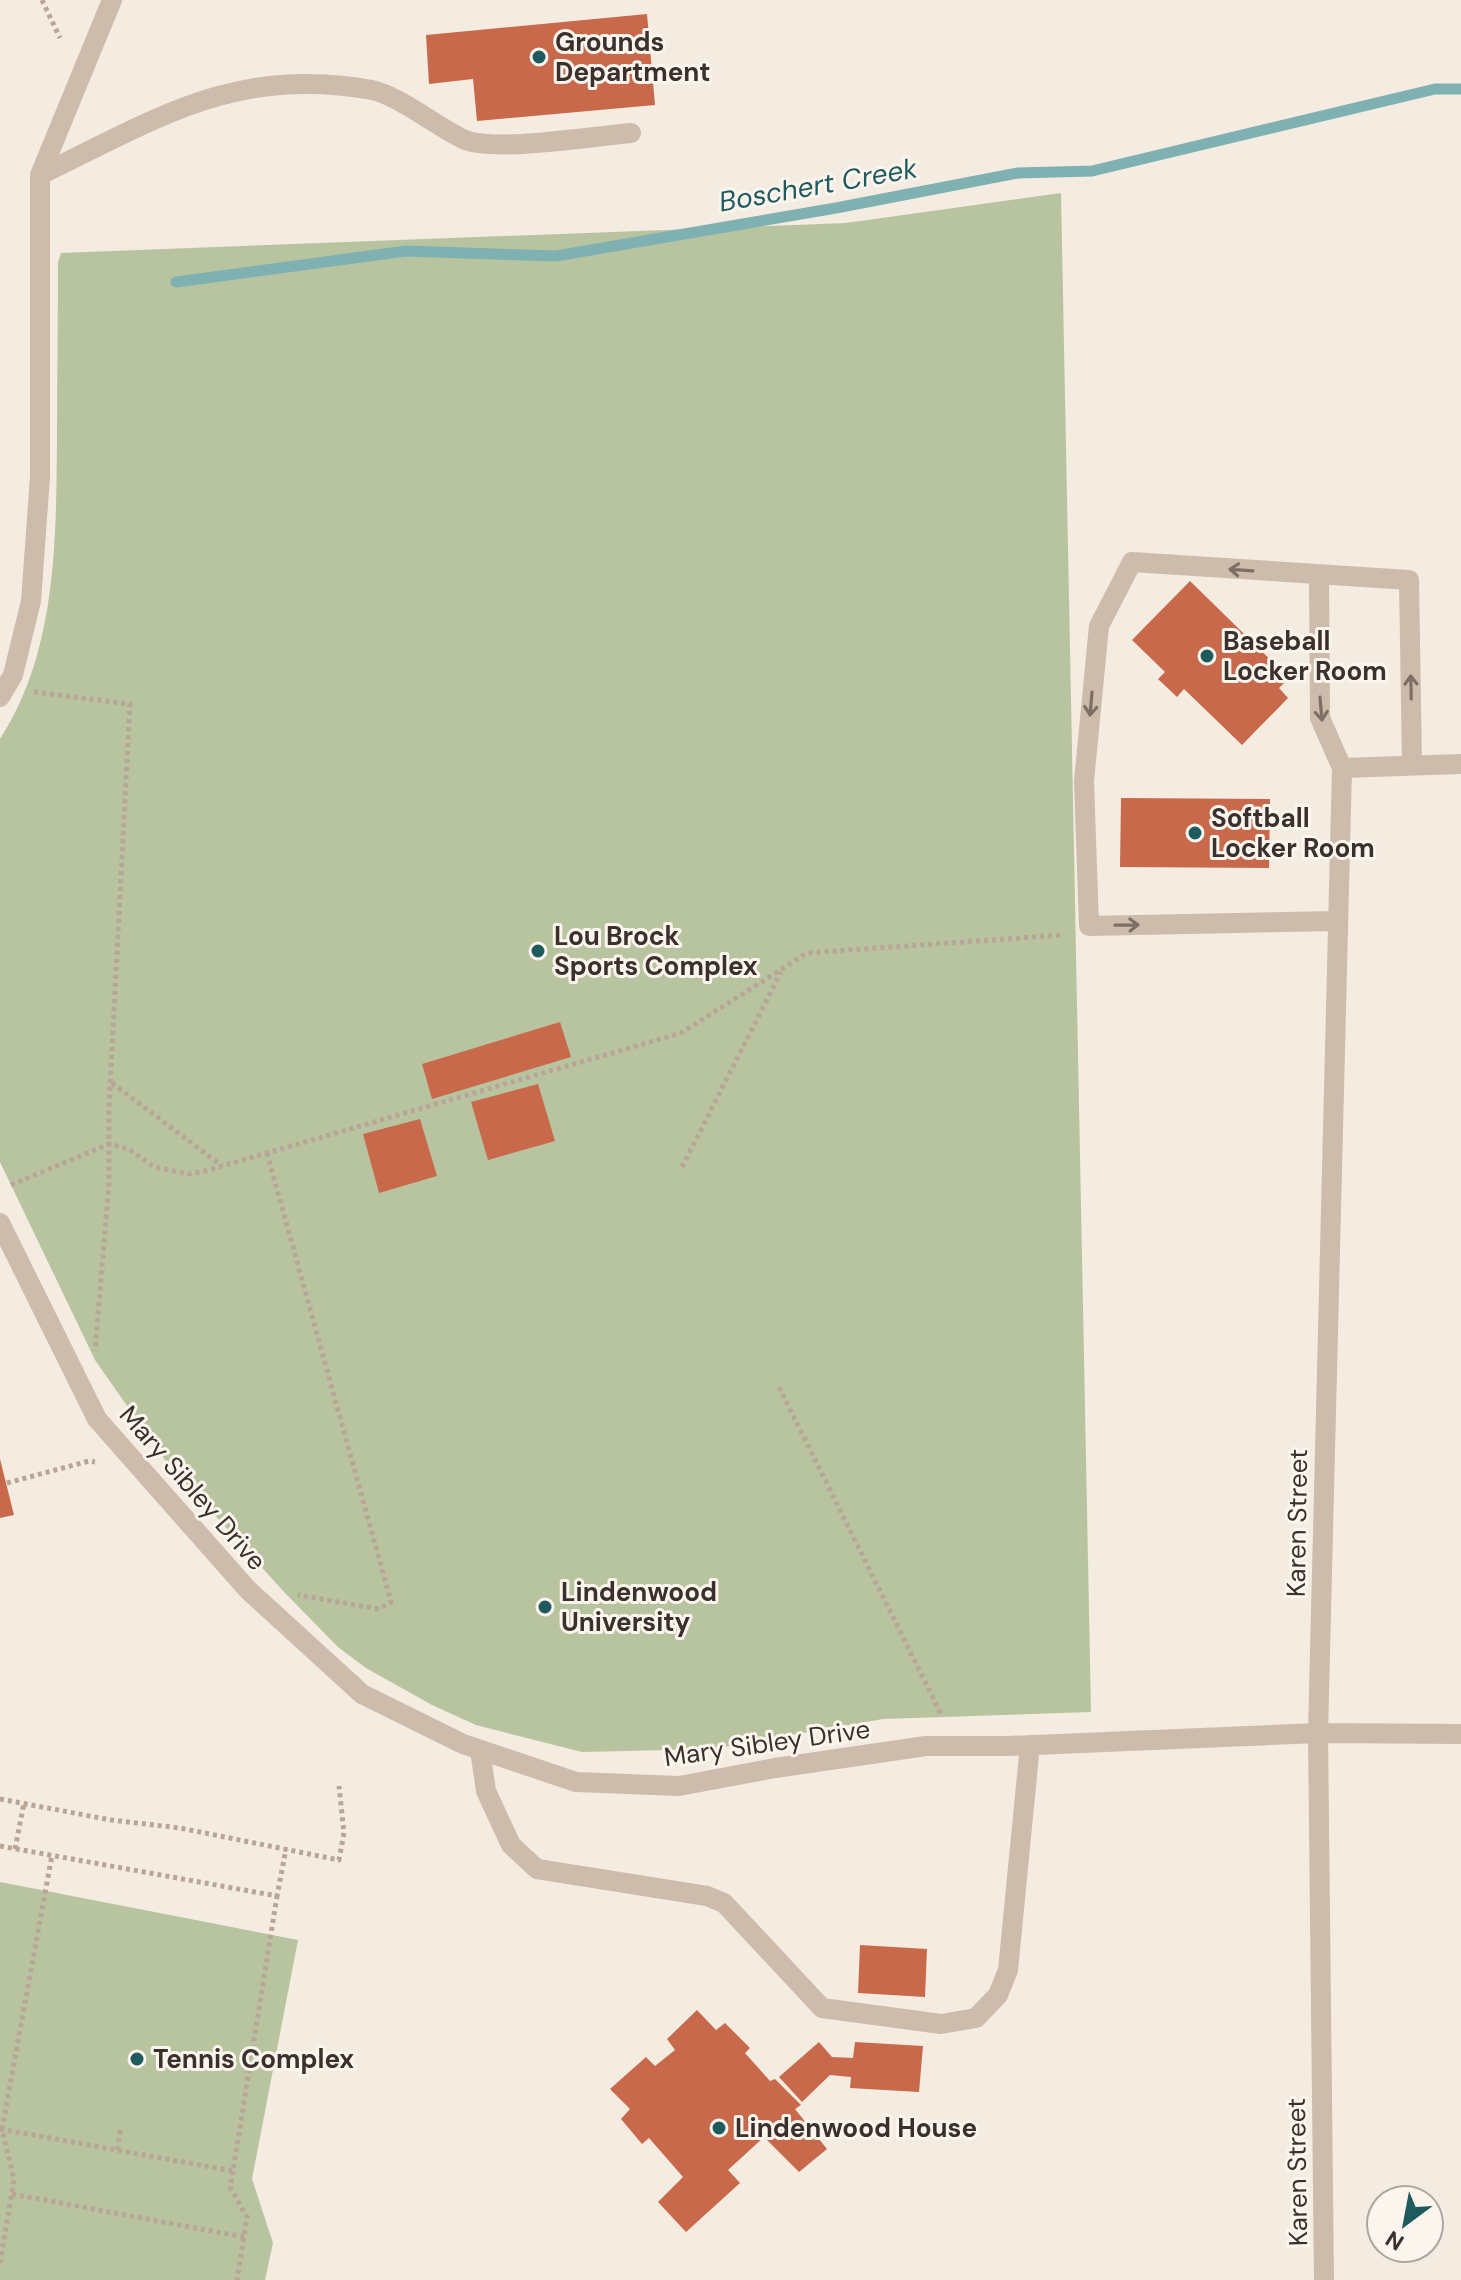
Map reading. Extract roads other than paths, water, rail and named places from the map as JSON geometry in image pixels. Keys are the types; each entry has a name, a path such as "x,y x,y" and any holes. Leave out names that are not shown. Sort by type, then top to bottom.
{"street":[{"path":"2,693 13,675 31,601 39,492 40,175 112,0"},
{"path":"40,175 174,110 202,99 262,85 325,84 377,91 465,140 495,145 631,133"},
{"path":"1338,921 1089,926 1084,781 1099,626 1132,562 1409,580 1412,765"},
{"path":"1319,575 1320,718 1342,768 1461,764"},
{"name":"Karen Street","path":"1324,2280 1318,1733 1342,768"},
{"name":"Mary Sibley Drive","path":"0,1223 97,1419 248,1590 362,1694 480,1750 576,1782 679,1786 775,1768 926,1746 1030,1745 1318,1733 1461,1734"},
{"path":"480,1750 486,1791 511,1845 537,1869 707,1896 724,1903 822,2008 941,2024 976,2018 998,1995 1008,1970 1030,1745"}],"waterway":[{"name":"Boschert Creek","path":"176,282 406,251 556,256 1018,173 1092,171 1435,89 1461,89"}],"place":[{"name":"Grounds Department","path":"539,57"},
{"name":"Baseball Locker Room","path":"1207,656"},
{"name":"Softball Locker Room","path":"1195,833"},
{"name":"Lou Brock Sports Complex","path":"538,951"},
{"name":"Lindenwood University","path":"545,1607"},
{"name":"Tennis Complex","path":"137,2059"},
{"name":"Lindenwood House","path":"719,2128"}]}
